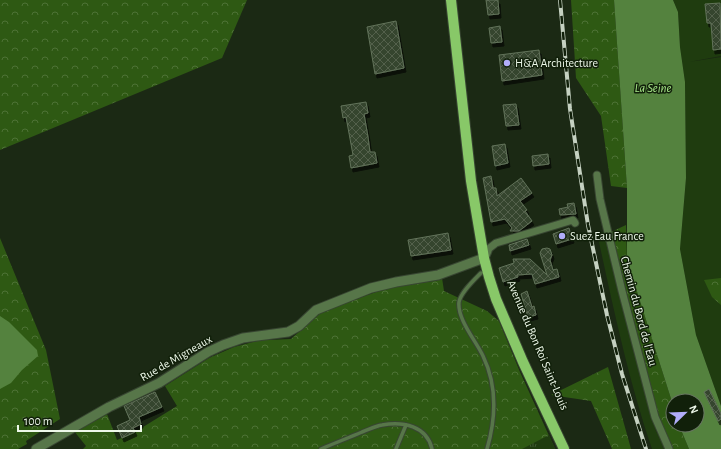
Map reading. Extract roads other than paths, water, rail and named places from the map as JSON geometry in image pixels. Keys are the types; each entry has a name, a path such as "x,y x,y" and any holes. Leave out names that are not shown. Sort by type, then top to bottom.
{"main road":[{"path":"451,0 471,181 486,254"},
{"name":"Avenue du Bon Roi Saint-Louis","path":"486,254 496,299 523,362 564,449"},
{"name":"Avenue du Bon Roi Saint-Louis","path":"486,254 504,301 570,449"}],"street":[{"name":"Chemin du Bord de l'Eau","path":"597,175 601,205 622,291 656,417 669,449"},
{"path":"486,254 496,243 571,220 575,223"},
{"name":"Rue de Migneaux","path":"36,449 109,408 159,383 208,352 223,345 243,338 288,332 299,326 316,310 372,288 396,282 438,275 486,254"}],"lane":[{"path":"481,273 465,290 459,302 461,314 483,356 492,388 494,407 493,427 487,449"},
{"path":"321,449 381,425 406,425 419,429 424,432 428,438 432,449"},
{"path":"396,449 406,425"}],"water":[{"name":"La Seine","path":"614,0 673,0 678,12 680,47 685,82 686,178 680,249 696,335 721,406 721,449 689,449 682,433 705,433 705,393 669,393 627,260 627,188"},
{"path":"0,316 9,322 37,350 38,356 22,370 11,383 0,389"}],"railway":[{"path":"560,0 570,109 588,225 607,315 622,374 646,449"}],"place":[{"name":"H&A Architecture","path":"507,63"},
{"name":"Suez Eau France","path":"562,236"}]}
